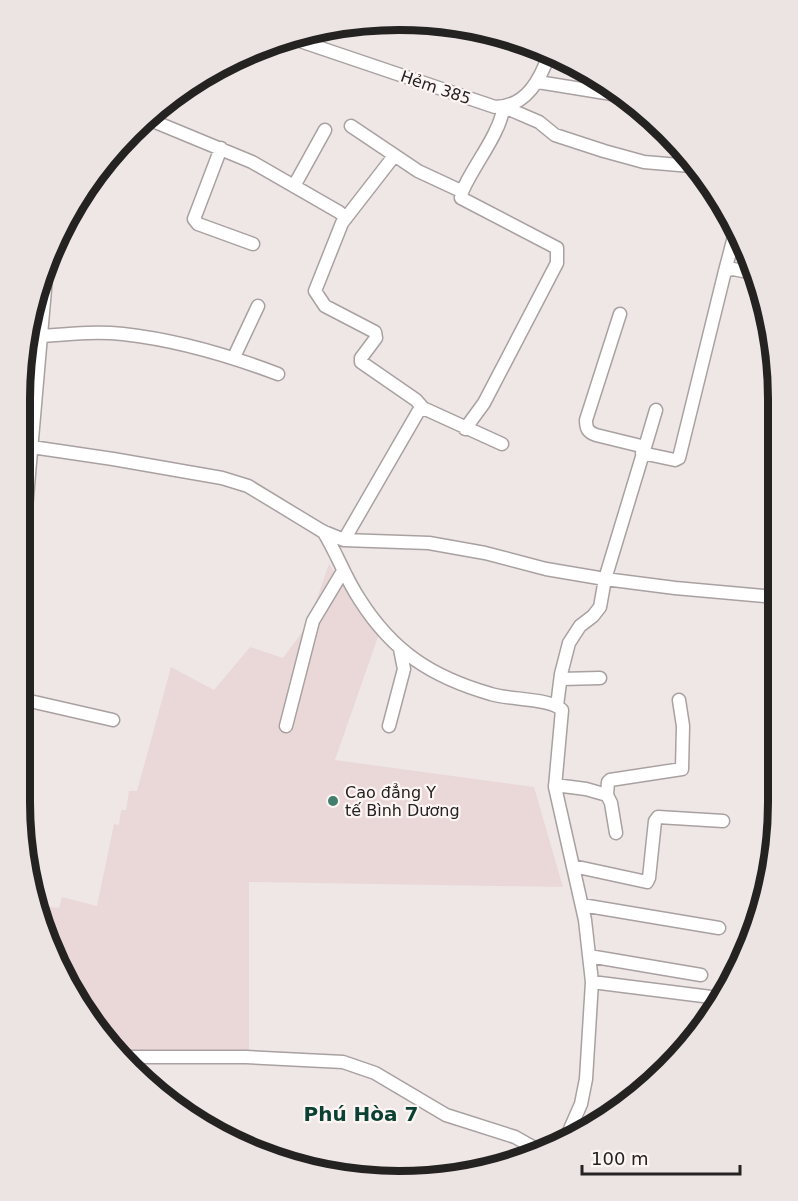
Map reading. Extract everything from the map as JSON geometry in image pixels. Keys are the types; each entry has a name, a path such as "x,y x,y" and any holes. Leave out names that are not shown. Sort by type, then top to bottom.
{"street":[{"name":"Hẻm 385","path":"305,43 484,104 504,107 539,122 555,135 604,151 644,162 684,165"},
{"path":"465,429 484,403 557,263 557,248 461,198 461,191 488,147 504,107 520,99 538,82 546,61"},
{"path":"538,82 605,93"},
{"path":"156,122 252,162 346,218"},
{"path":"351,126 418,171 461,191"},
{"path":"294,186 325,130"},
{"path":"221,148 194,219 198,224 253,244"},
{"path":"394,156 346,218 315,291 325,306 375,332 376,338 362,358 362,362 416,400 423,408 502,444"},
{"path":"620,314 586,420 586,428 596,435 675,460 679,458 733,242"},
{"path":"725,271 733,269 745,271"},
{"path":"30,398 41,336 44,299"},
{"path":"234,357 258,306"},
{"path":"41,336 122,334 234,357 278,374"},
{"path":"344,540 418,412 423,408"},
{"path":"557,706 569,643 580,626 600,607 605,579 656,410"},
{"path":"30,447 222,478 248,486 322,531 344,540 429,543 485,553 546,569 605,579 768,596"},
{"path":"322,531 371,616 409,656 456,683 504,697 547,703 562,710 555,784 582,905 592,982 586,1079 580,1104 570,1129"},
{"path":"286,726 313,621 343,571"},
{"path":"389,726 404,669 400,649"},
{"path":"561,679 600,678"},
{"path":"616,833 611,803 607,795 610,780 682,769 683,726 679,700"},
{"path":"30,701 113,720"},
{"path":"555,784 607,795"},
{"path":"573,866 647,882 655,821 658,817 723,821"},
{"path":"582,905 719,928"},
{"path":"589,956 700,975"},
{"path":"592,982 712,997"},
{"path":"133,1057 246,1057 344,1062 375,1073 446,1115 515,1137 531,1146"}],"shaded area":[{"name":"Cao đẳng Y tế Bình Dương","path":"329,564 362,615 379,634 335,760 534,787 563,887 249,882 249,1052 127,1050 106,1027 79,986 58,943 45,906 59,908 62,897 97,906 114,824 119,825 121,810 126,810 129,791 137,791 171,667 214,690 250,647 283,658 308,624"}],"place":[{"name":"Cao đẳng Y tế Bình Dương","path":"333,801"}],"district":[{"name":"Phú Hòa 7","path":"361,1114"}]}
